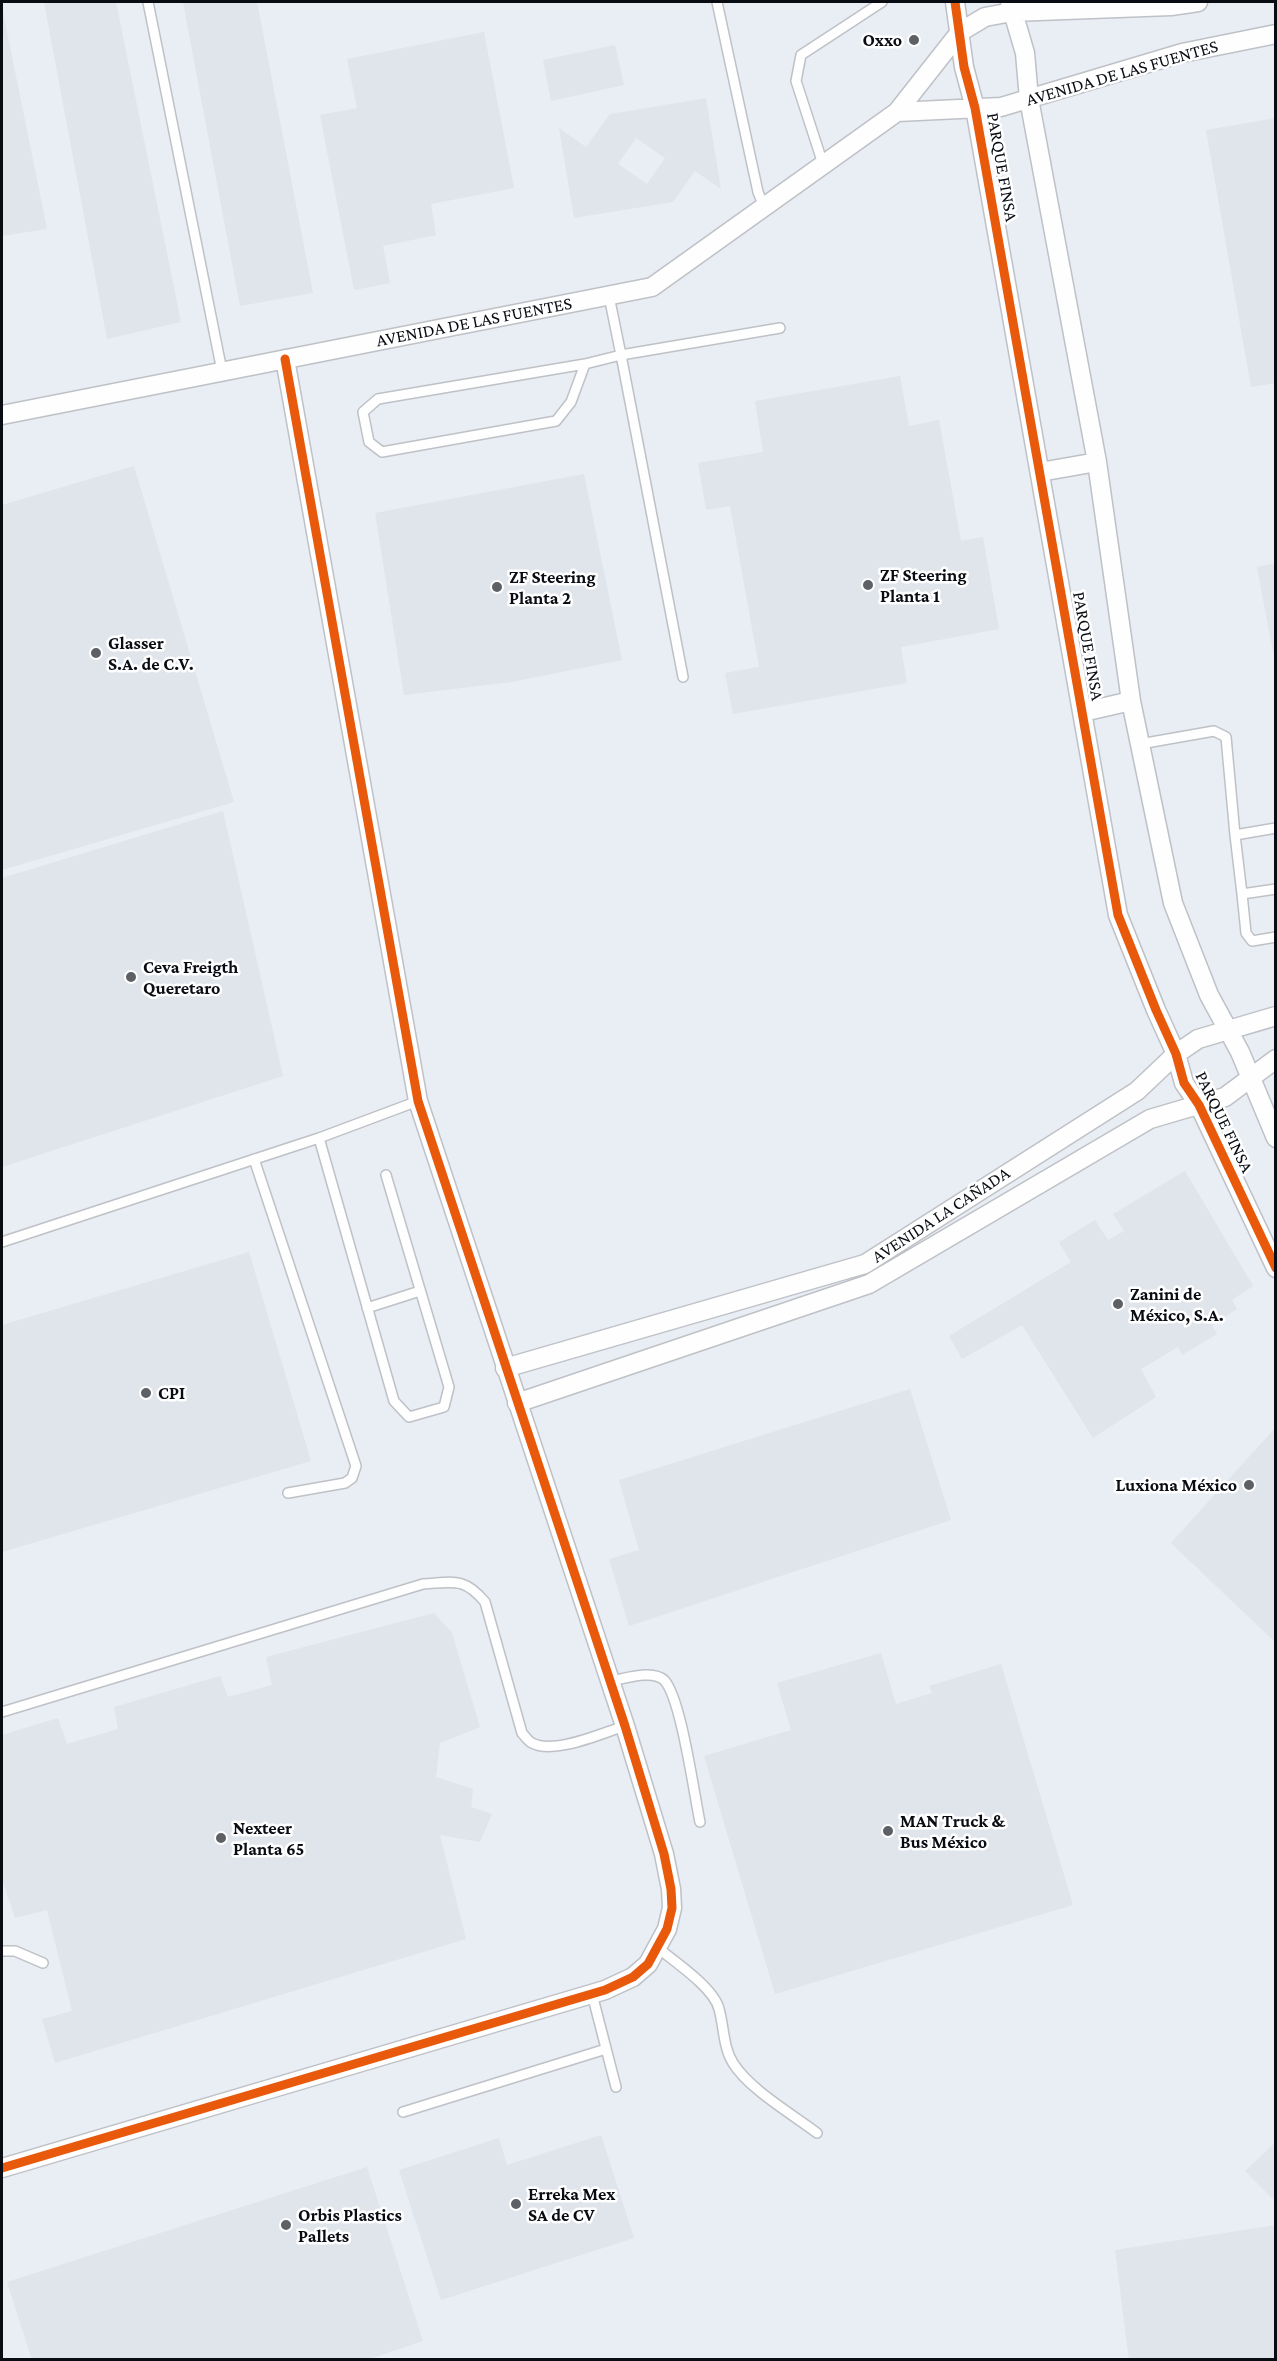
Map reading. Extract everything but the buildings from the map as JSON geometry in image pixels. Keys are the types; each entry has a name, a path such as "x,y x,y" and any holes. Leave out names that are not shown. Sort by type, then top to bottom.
{"street":[{"name":"PARQUE FINSA","path":"956,2 964,67 975,108 1119,915 1156,1010 1176,1054 1184,1083 1199,1105 1275,1268"},
{"name":"AVENIDA DE LAS FUENTES","path":"2,415 652,287 897,112 960,32 985,17 1011,7 1171,6 1198,2"},
{"path":"1011,7 1025,53 1029,99 1097,462 1131,701 1173,903 1209,996 1240,1052 1249,1080 1275,1138"},
{"name":"AVENIDA DE LAS FUENTES","path":"897,112 1001,107 1182,53 1275,34"},
{"path":"2,2168 592,1994 633,1977 648,1964 667,1929 672,1908 664,1854 625,1726 418,1101 285,359"},
{"path":"1040,472 1097,462"},
{"path":"1083,712 1131,701"},
{"name":"AVENIDA LA CAÑADA","path":"505,1368 865,1264 1137,1090 1176,1054 1198,1039 1275,1016"},
{"path":"517,1403 869,1284 1150,1119 1225,1097 1275,1059"}],"lane":[{"path":"148,2 222,371"},
{"path":"717,2 758,192 764,207"},
{"path":"823,164 796,81 801,55 882,2"},
{"path":"609,296 683,676"},
{"path":"585,364 571,402 556,421 382,452 369,442 363,412 378,399 780,328"},
{"path":"1140,744 1214,731 1226,738 1246,933 1252,941 1275,937"},
{"path":"1235,835 1275,828"},
{"path":"1242,894 1275,889"},
{"path":"2,1242 319,1138 418,1101"},
{"path":"319,1138 394,1401 409,1417 444,1407 449,1387 386,1175"},
{"path":"254,1159 356,1466 352,1478 345,1484 288,1494"},
{"path":"367,1308 420,1291"},
{"path":"2,1712 423,1584 455,1582 472,1587 485,1602 522,1733 531,1743 546,1747 571,1743 625,1726"},
{"path":"610,1681 651,1675 663,1679 675,1699 700,1822"},
{"path":"658,1948 706,1990 719,2007 725,2043 732,2062 749,2080 817,2133"},
{"path":"2,1951 15,1951 43,1964"},
{"path":"592,1994 616,2087"},
{"path":"403,2112 606,2049"}],"shaded area":[{"path":"2,2 1275,2 1275,2359 2,2359"}],"cycle path":[{"path":"955,2 964,67 975,108 1118,915 1176,1054 1184,1083 1199,1105 1276,1268"},
{"path":"2,2168 605,1990 633,1977 648,1964 667,1929 672,1908 664,1854 625,1726 418,1101 285,359"}],"place":[{"name":"Oxxo","path":"914,40"},
{"name":"ZF Steering Planta 1","path":"868,585"},
{"name":"ZF Steering Planta 2","path":"497,587"},
{"name":"Glasser S.A. de C.V.","path":"96,653"},
{"name":"Ceva Freigth Queretaro","path":"131,977"},
{"name":"Zanini de México, S.A.","path":"1118,1304"},
{"name":"CPI","path":"146,1393"},
{"name":"Luxiona México","path":"1249,1485"},
{"name":"MAN Truck & Bus México","path":"888,1831"},
{"name":"Nexteer Planta 65","path":"221,1838"},
{"name":"Erreka Mex SA de CV","path":"516,2204"},
{"name":"Orbis Plastics Pallets","path":"286,2225"}]}
